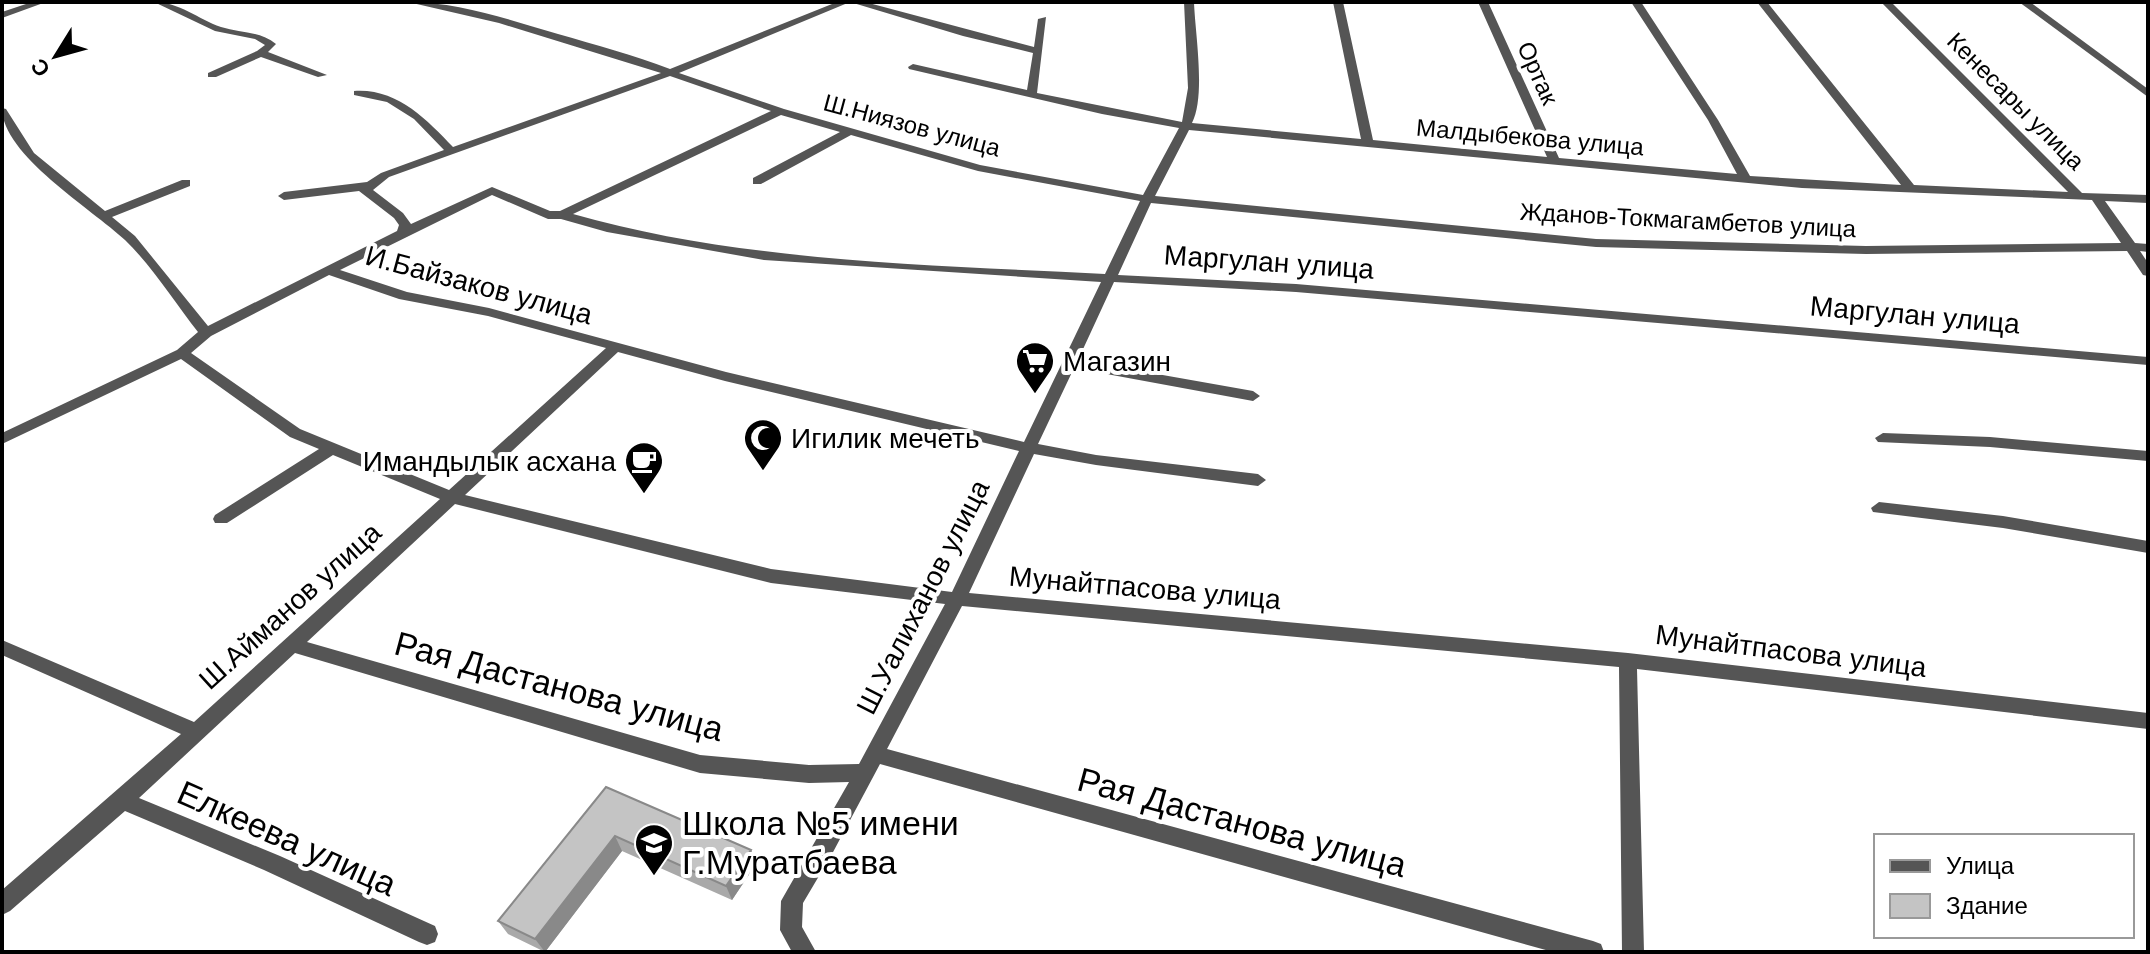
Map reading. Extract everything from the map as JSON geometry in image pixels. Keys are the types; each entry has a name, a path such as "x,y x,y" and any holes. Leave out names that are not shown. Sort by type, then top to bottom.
{"street":[{"path":"2,15 41,2"},
{"path":"159,2 218,29 258,37 271,44 261,53 212,75"},
{"name":"Ш.Ниязов улица","path":"413,2 501,20 643,62 780,111 978,168 1147,199"},
{"path":"284,196 368,186 385,175 670,73 845,2"},
{"path":"855,2 1037,51"},
{"name":"Ш.Уалиханов улица","path":"805,952 791,930 792,901 825,847 957,599 1177,137 1186,126 1193,88 1189,2"},
{"path":"1338,2 1368,144"},
{"name":"Ортак","path":"1483,2 1555,161"},
{"path":"1636,2 1713,120 1745,178"},
{"path":"1762,2 1911,189"},
{"name":"Кенесары улица","path":"1886,2 2080,197"},
{"path":"2024,2 2148,94"},
{"path":"1032,94 1043,19"},
{"path":"261,53 322,75"},
{"name":"Малдыбекова улица","path":"913,67 1186,126 1745,178 2148,199"},
{"path":"358,93 390,99 418,117 451,151"},
{"path":"2,111 30,155 131,239 206,333"},
{"path":"562,215 780,111"},
{"path":"757,181 848,132"},
{"path":"103,216 186,183"},
{"path":"2,439 182,353 206,333 402,233 405,225 399,216 375,201 365,190 368,186"},
{"name":"Маргулан улица","path":"402,233 492,191 548,215 562,215 607,228 764,256 1296,288 2148,361"},
{"name":"Кенесары улица","path":"2097,198 2148,272"},
{"name":"Жданов-Токмагамбетов улица","path":"1147,199 1596,243 1866,250 2148,248"},
{"name":"И.Байзаков улица","path":"330,271 404,296 489,312 614,348 1029,448 1096,460 1258,480"},
{"name":"Ш.Айманов улица","path":"2,904 122,800 614,348"},
{"name":"Мунайтпасова улица","path":"182,353 295,433 451,497 771,576 957,599 1628,660 2148,721"},
{"path":"1071,363 1253,396"},
{"path":"1883,438 1990,442 2148,456"},
{"path":"221,519 332,448"},
{"path":"1879,508 2003,522 2148,547"},
{"name":"Рая Дастанова улица","path":"290,644 700,764 809,774 862,773"},
{"path":"2,647 195,731"},
{"path":"1628,660 1633,952"},
{"name":"Рая Дастанова улица","path":"875,754 1593,952"},
{"name":"Елкеева улица","path":"122,800 272,863 427,934"}],"building":[{"name":"Школа №5 имени Г.Муратбаева","path":"606,787 751,850 726,886 615,836 535,939 498,921"}],"place":[{"name":"Магазин","path":"1035,395"},
{"name":"Игилик мечеть","path":"763,472"},
{"name":"Имандылык асхана","path":"644,495"},
{"name":"Школа №5 имени Г.Муратбаева","path":"654,877"}]}
